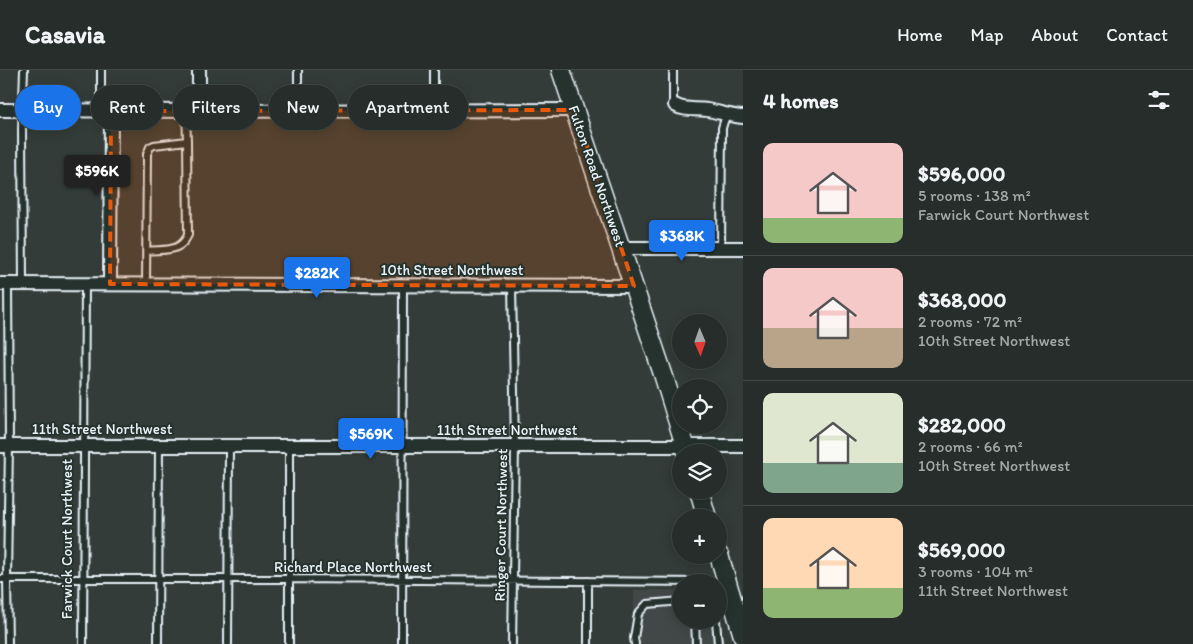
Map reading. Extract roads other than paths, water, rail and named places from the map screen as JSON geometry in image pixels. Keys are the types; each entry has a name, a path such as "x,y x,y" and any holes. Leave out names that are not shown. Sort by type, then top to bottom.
{"main road":[{"name":"Fulton Road Northwest","path":"561,70 634,286 684,444"},
{"path":"727,599 743,636"}],"street":[{"path":"199,70 199,85"},
{"path":"675,106 743,117"},
{"path":"0,110 15,110"},
{"path":"468,111 574,110"},
{"path":"106,130 110,284"},
{"path":"621,248 743,248"},
{"name":"10th Street Northwest","path":"4,284 634,286"},
{"name":"11th Street Northwest","path":"5,446 515,446 672,449"},
{"name":"11th Street Northwest","path":"727,447 743,446"}],"lane":[{"path":"24,70 24,85"},
{"path":"101,70 103,85"},
{"path":"298,70 298,85"},
{"path":"434,70 434,85"},
{"path":"672,70 673,101 675,106"},
{"path":"720,248 722,128 726,115"},
{"path":"22,130 23,284"},
{"path":"147,251 177,248 185,242 188,235 187,130"},
{"path":"146,284 147,154 150,147 154,145 187,140"},
{"path":"4,284 5,446 3,579 8,644"},
{"name":"Farwick Court Northwest","path":"83,644 85,284"},
{"path":"402,644 403,286"},
{"name":"Ringer Court Northwest","path":"512,286 515,446 512,644"},
{"path":"158,644 159,446"},
{"path":"228,446 228,644"},
{"path":"289,644 290,446"},
{"name":"Richard Place Northwest","path":"3,579 289,578 672,582"},
{"path":"588,581 588,644"},
{"path":"635,644 634,638 638,614 647,604 672,602"},
{"path":"695,629 696,644"},
{"path":"717,629 718,644"}]}
